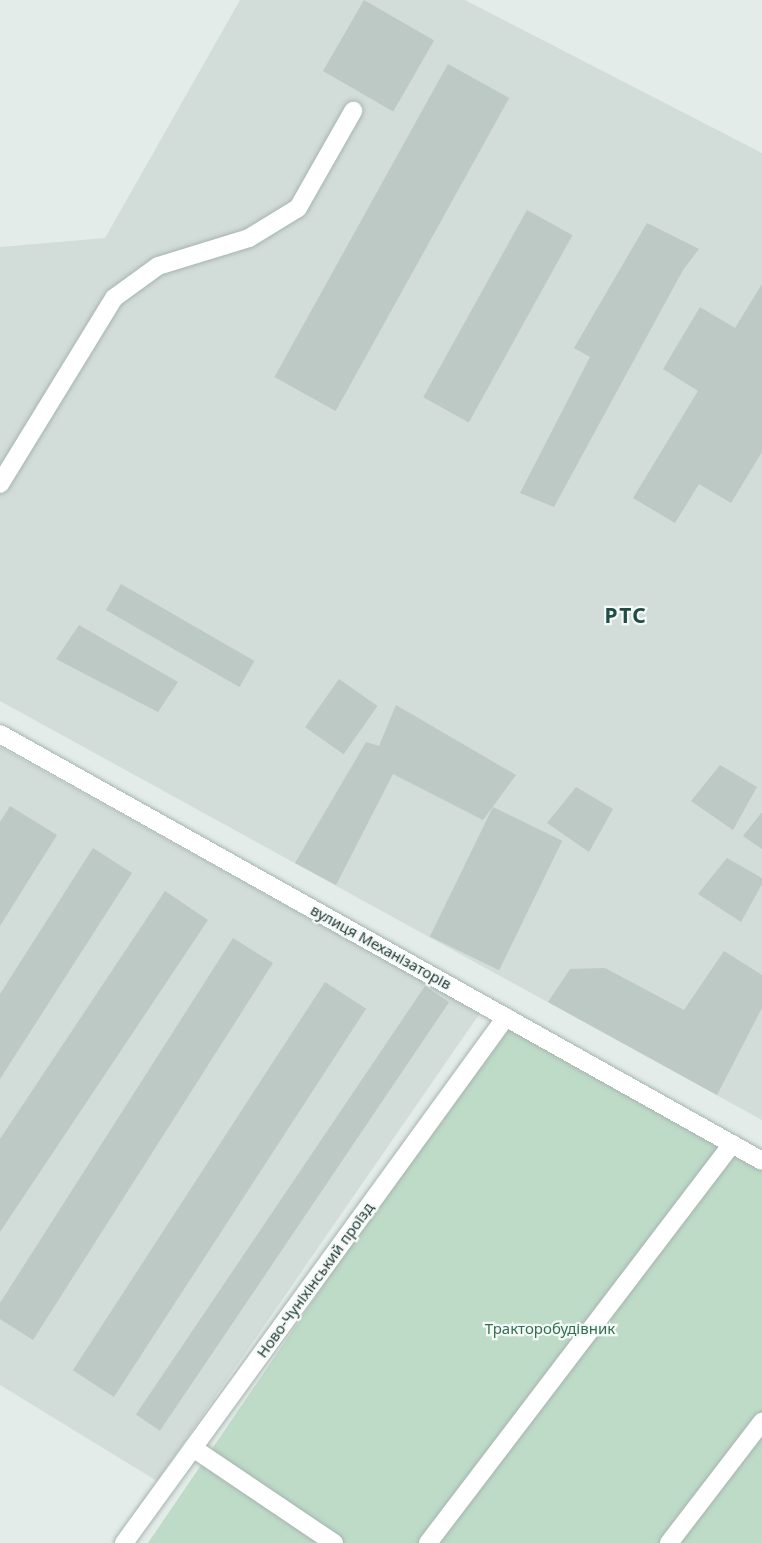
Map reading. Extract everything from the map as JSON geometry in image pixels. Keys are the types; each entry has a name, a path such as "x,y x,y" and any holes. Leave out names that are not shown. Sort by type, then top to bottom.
{"street":[{"path":"0,484 114,298 158,266 249,238 298,208 353,111"},
{"name":"вулиця Механізаторів","path":"0,734 762,1161"},
{"name":"Ново-Чуніхінський проїзд","path":"124,1543 506,1017"},
{"path":"428,1543 732,1144"},
{"path":"669,1543 762,1422"},
{"path":"193,1448 334,1543"}],"shaded area":[{"name":"РТС","path":"240,0 465,0 762,153 762,1120 0,701 0,247 105,238"},
{"path":"0,747 480,1013 157,1481 0,1385"}],"green space":[{"name":"Тракторобудівник","path":"506,1017 762,1161 762,1543 148,1543"}],"building":[{"path":"364,0 434,40 393,112 323,71"},
{"path":"448,64 509,98 336,411 274,377"},
{"path":"527,210 572,235 469,422 423,397"},
{"path":"647,223 699,249 683,270 554,507 520,493 590,357 574,348"},
{"path":"762,284 762,452 731,503 699,484 675,523 633,498 698,391 663,369 700,307 735,328"},
{"path":"121,584 254,661 239,687 106,610"},
{"path":"79,625 178,682 158,712 56,659"},
{"path":"339,679 378,706 344,754 305,727"},
{"path":"396,705 516,775 483,820 393,774 336,885 295,863 366,742 379,746"},
{"path":"720,765 757,787 733,830 691,801"},
{"path":"576,787 613,809 589,852 547,823"},
{"path":"10,806 57,835 0,926 0,822"},
{"path":"493,807 562,841 499,970 430,936"},
{"path":"762,812 762,849 743,836"},
{"path":"93,848 132,873 0,1079 0,994"},
{"path":"727,858 762,878 762,884 741,922 698,894"},
{"path":"165,891 208,920 0,1232 0,1139"},
{"path":"233,938 273,963 33,1340 0,1319 0,1303"},
{"path":"724,951 762,975 762,1008 717,1095 548,1002 570,969 605,968 684,1010"},
{"path":"325,982 366,1009 114,1397 73,1370"},
{"path":"425,986 449,1002 160,1431 136,1415"}],"district":[{"name":"РТС","path":"626,615"}]}
